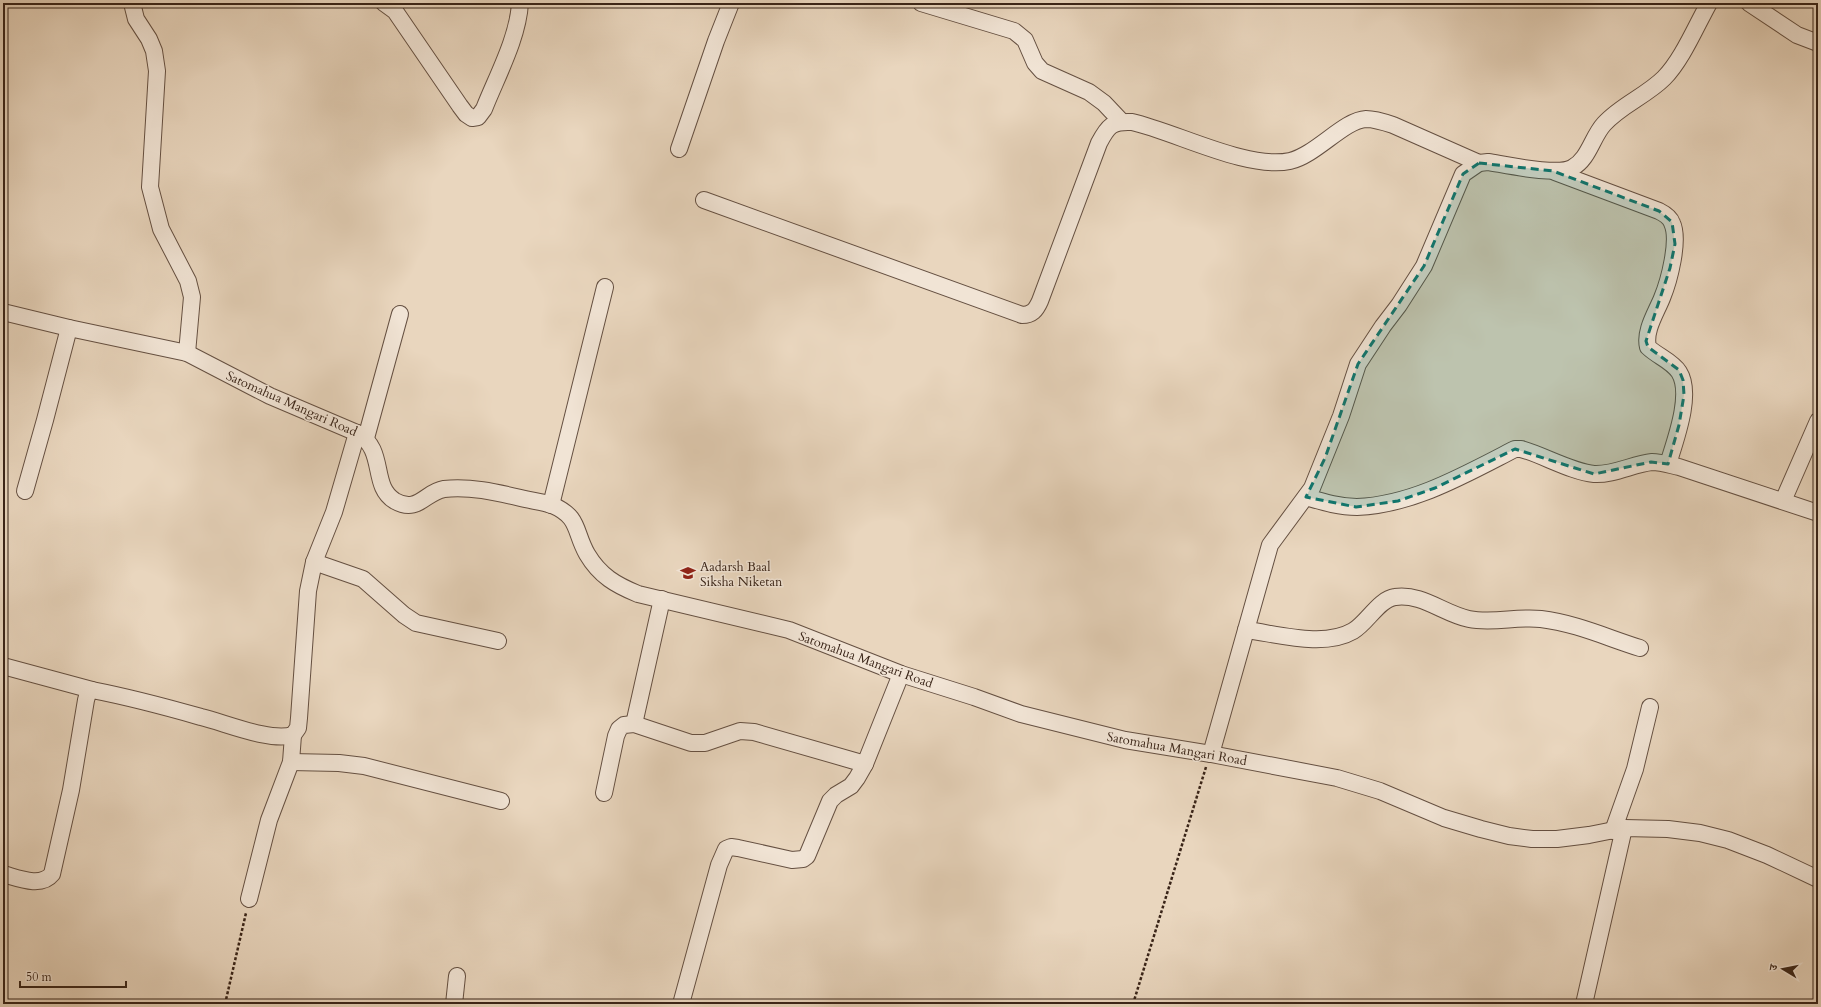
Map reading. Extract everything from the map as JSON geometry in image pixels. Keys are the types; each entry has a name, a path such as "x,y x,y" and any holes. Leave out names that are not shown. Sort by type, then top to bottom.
{"street":[{"path":"132,3 136,20 154,51 158,71 150,187 161,229 188,281 192,298 187,353"},
{"path":"384,3 395,11 460,106 466,114 472,118 478,117 484,109 513,38 520,3"},
{"path":"679,149 716,41 731,3"},
{"path":"921,3 1014,32 1025,40 1035,63 1042,71 1089,92 1104,103 1121,121"},
{"path":"1553,171 1572,168 1582,160 1602,125 1615,113 1652,89 1665,78 1678,60 1709,3"},
{"path":"1748,3 1797,35 1818,43"},
{"path":"704,200 1022,315 1028,315 1036,308 1040,301 1099,143 1106,130 1112,124 1121,121 1145,125 1247,160 1270,162 1289,161 1304,157 1354,122 1366,119 1378,120 1393,125 1479,163"},
{"path":"1210,754 1270,545 1279,530 1306,497 1325,458 1358,364 1383,326 1402,301 1424,266 1464,174 1479,163 1488,162 1553,171 1659,211 1667,216 1672,222 1675,244 1670,268 1663,296 1646,341 1648,347 1679,370 1683,380 1684,395 1679,425 1668,464"},
{"path":"551,505 605,287"},
{"name":"Satomahua Mangari Road","path":"3,312 69,328 187,353 270,396 361,435 372,446 378,462 383,487 389,497 397,502 415,505 442,490 455,488 476,489 551,505 569,515 575,524 587,554 602,573 618,586 638,594 789,630 901,674 974,697 1021,714 1125,740 1210,754 1337,778 1380,791 1444,818 1509,836 1532,839 1557,839 1619,829 1668,829 1700,833 1728,840 1767,854 1818,879"},
{"path":"249,899 269,820 291,762 293,735 298,728 305,612 314,562 334,512 361,435 400,314"},
{"path":"25,491 46,420 69,328"},
{"path":"1783,501 1818,421"},
{"path":"1306,497 1337,506 1356,507 1398,501 1435,488 1515,449 1531,452 1594,474 1608,473 1651,462 1668,464 1818,513"},
{"path":"314,562 363,579 404,615 416,623 498,641"},
{"path":"1246,630 1318,640 1334,638 1354,631 1381,605 1392,597 1403,596 1422,599 1468,619 1486,622 1526,617 1560,622 1640,648"},
{"path":"634,724 662,599"},
{"path":"3,666 92,690 200,716 271,736 285,738 293,735"},
{"path":"681,1004 721,861 726,849 731,847 792,860 803,859 807,856 830,801 836,795 851,786 865,764 901,674"},
{"path":"3,874 35,881 44,881 52,874 71,790 86,700 88,693 92,690"},
{"path":"1584,1004 1619,829 1650,707"},
{"path":"604,793 616,736 619,729 624,725 634,724 691,743 705,743 740,731 754,732 865,764"},
{"path":"291,762 339,763 364,766 501,801"},
{"path":"454,1004 457,976"}],"path":[{"path":"1134,1004 1210,754"},
{"path":"225,1004 249,899"}],"highlighted area":[{"path":"1479,163 1553,171 1659,211 1672,222 1675,244 1670,268 1646,341 1648,347 1679,370 1683,380 1684,395 1679,425 1668,464 1651,462 1594,474 1515,449 1435,488 1398,501 1356,507 1306,497 1325,458 1358,364 1424,266 1463,174"}],"place":[{"name":"Aadarsh Baal Siksha Niketan","path":"688,573"}]}
